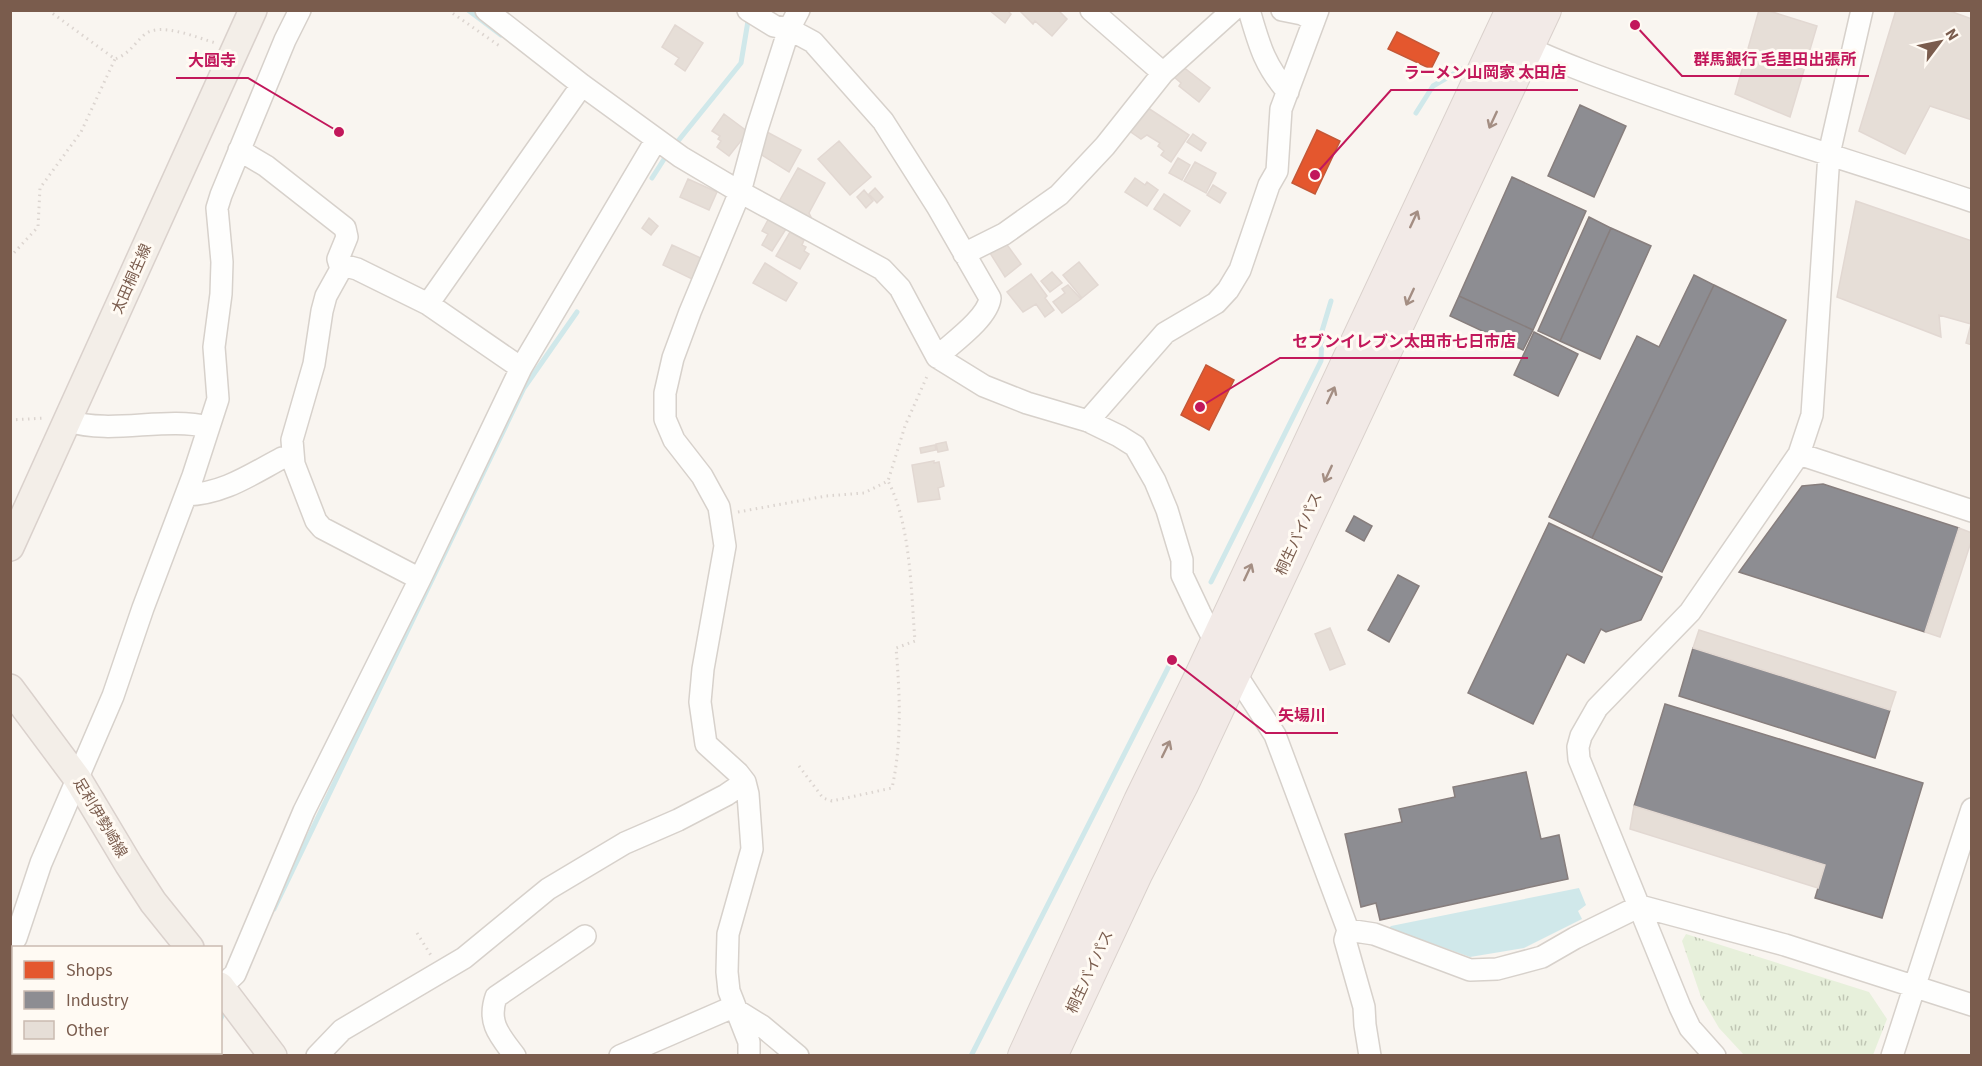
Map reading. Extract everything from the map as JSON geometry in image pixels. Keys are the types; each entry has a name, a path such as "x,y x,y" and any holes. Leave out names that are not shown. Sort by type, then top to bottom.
{"highway":[{"name":"桐生バイパス","path":"1024,1056 1215,642 1513,31 1545,10"},
{"name":"桐生バイパス","path":"1051,1056 1136,874 1182,785 1235,672 1513,31"},
{"path":"1070,1056 1143,901 1182,785"},
{"path":"1005,1056 1096,860 1140,801"}],"main road":[{"name":"太田桐生線","path":"10,547 254,10"},
{"name":"足利伊勢崎線","path":"10,688 78,778 129,866 153,902 188,946"},
{"path":"222,988 273,1056"}],"street":[{"path":"10,946 16,938 41,863 113,696 143,608 186,495 218,399 214,347 221,294 222,262 217,208 285,40 300,10"},
{"path":"486,10 582,85 681,157 740,192 882,269 900,288 937,357 984,386 1027,403 1088,422 1135,446 1145,461 1167,510 1182,560 1182,575 1215,642 1275,735 1348,930 1345,940 1364,1007 1370,1056"},
{"path":"1091,10 1163,73"},
{"path":"964,254 1004,234 1059,195 1105,146 1163,73 1233,10"},
{"path":"1249,10 1267,64 1273,75 1288,92"},
{"path":"1088,422 1165,333 1216,303 1228,290 1240,270 1269,185 1277,171 1281,109 1316,16 1282,10"},
{"path":"1715,1056 1690,1028 1600,814 1579,759 1578,747 1581,736 1597,708 1690,612 1799,454 1812,415 1829,154 1862,10"},
{"path":"757,16 774,26 794,20"},
{"path":"749,1056 749,1042 729,991 727,972 728,934 752,849 748,794 745,782 706,744 700,702 703,669 725,546 719,507 702,476 674,440 664,419 665,393 673,358 690,312 740,192 757,129 794,20"},
{"path":"794,20 883,121 937,206 990,298 989,307 975,323 937,357"},
{"path":"1513,31 1540,55 1735,125 1971,201"},
{"path":"428,304 582,85"},
{"path":"222,986 235,974 304,811 420,579 521,368 660,142"},
{"path":"239,150 266,166 345,228 347,237 338,259 341,269"},
{"path":"420,579 322,528 316,521 294,464 292,440 314,363 326,296 341,269 346,266 357,269 428,304 521,368"},
{"path":"68,421 78,424 102,425 193,423 209,427"},
{"path":"1799,454 1971,511"},
{"path":"186,495 224,489 282,458 292,456"},
{"path":"317,1056 342,1030 464,958 548,889 625,843 678,820 726,795 745,782"},
{"path":"1892,1056 1971,809"},
{"path":"1348,930 1374,934 1470,970 1497,969 1542,957 1640,906 1785,945 1971,1005"},
{"path":"515,1056 494,1025 493,1007 496,997 585,936"},
{"path":"620,1056 726,1010 736,1010 762,1026 798,1056"}],"path":[{"path":"48,10 115,59"},
{"path":"10,257 38,227 40,188 81,132 115,59 127,54 150,30 165,29 235,49"},
{"path":"721,515 826,496 864,493 888,481 905,426 937,357"},
{"path":"10,420 47,418 68,421"},
{"path":"799,766 823,798 831,801 892,788 898,738 899,677 896,648 915,641 908,554 896,495 888,481"},
{"path":"417,933 441,972"}],"green space":[{"path":"1686,934 1869,992 1887,1019 1873,1055 1744,1055 1719,1028 1701,997 1682,941"}],"water":[{"path":"1579,888 1586,905 1578,911 1582,919 1524,948 1470,957 1389,928 1391,926"}],"building: Shops":[{"path":"1397,32 1439,53 1431,69 1388,49"},
{"path":"1317,130 1340,141 1315,194 1292,183"},
{"path":"1206,365 1234,380 1209,430 1181,415"}],"building: Industry":[{"path":"1580,105 1626,126 1594,197 1548,176"},
{"path":"1512,177 1586,211 1533,330 1459,296"},
{"path":"1589,217 1611,228 1560,341 1538,331"},
{"path":"1611,228 1651,246 1600,359 1560,341"},
{"path":"1694,275 1714,285 1592,538 1549,517 1637,336 1659,347"},
{"path":"1714,285 1786,320 1662,572 1592,538"},
{"path":"1459,296 1533,330 1523,350 1450,316"},
{"path":"1534,332 1578,354 1558,396 1514,375"},
{"path":"1823,484 1959,528 1925,632 1739,572 1802,486"},
{"path":"1354,516 1372,526 1364,541 1346,531"},
{"path":"1549,523 1662,577 1641,620 1606,632 1601,629 1584,663 1567,654 1533,724 1468,693"},
{"path":"1398,575 1419,586 1389,642 1368,630"},
{"path":"1693,648 1890,710 1875,758 1679,696"},
{"path":"1665,704 1923,783 1882,918 1815,898 1825,865 1634,806"},
{"path":"1526,772 1541,839 1559,835 1568,879 1380,920 1376,903 1361,907 1345,834 1402,822 1399,809 1455,797 1453,787"}],"building: Other":[{"path":"989,10 1007,10 1011,14 1005,23"},
{"path":"1019,10 1058,10 1067,19 1052,36 1035,21 1033,24"},
{"path":"1759,10 1766,10 1817,26 1790,117 1735,94"},
{"path":"1896,10 1947,10 1972,19 1972,120 1930,106 1905,154 1859,131"},
{"path":"675,25 703,43 685,71 675,64 679,58 662,47"},
{"path":"1182,66 1210,88 1199,102 1179,86 1181,83 1174,77"},
{"path":"1145,106 1189,135 1171,162 1161,155 1164,151 1158,146 1160,143 1147,135 1141,139 1128,130"},
{"path":"724,114 748,132 729,156 717,147 721,141 718,139 720,136 712,131"},
{"path":"767,132 801,150 789,172 757,152"},
{"path":"1193,134 1206,143 1201,151 1187,142"},
{"path":"839,141 871,177 850,195 818,159"},
{"path":"1178,158 1190,165 1182,180 1169,173"},
{"path":"1195,162 1216,173 1206,193 1184,181"},
{"path":"798,168 825,183 809,213 811,217 805,227 777,205"},
{"path":"1135,178 1145,185 1147,182 1158,190 1147,206 1125,192"},
{"path":"688,179 717,192 709,210 680,197"},
{"path":"1213,185 1226,193 1220,203 1207,195"},
{"path":"875,188 883,197 877,203 869,194"},
{"path":"864,190 873,201 866,208 857,197"},
{"path":"1164,194 1190,211 1180,226 1154,209"},
{"path":"1856,201 1972,241 1971,324 1939,315 1941,337 1837,297"},
{"path":"649,218 658,226 651,235 642,228"},
{"path":"769,218 786,229 772,251 762,245 768,234 762,231"},
{"path":"790,232 804,240 802,245 806,247 804,251 809,254 800,269 776,256"},
{"path":"1005,242 1021,264 1005,277 990,253"},
{"path":"672,245 703,259 694,278 663,265"},
{"path":"1079,262 1098,285 1082,298 1063,275"},
{"path":"765,263 797,283 786,301 753,283"},
{"path":"1052,272 1062,283 1050,292 1041,281"},
{"path":"1031,274 1054,310 1045,317 1036,304 1023,312 1007,292"},
{"path":"1068,285 1081,299 1062,313 1053,302 1065,293 1062,289"},
{"path":"1972,324 1972,345 1966,343"},
{"path":"946,442 948,450 938,452 936,444"},
{"path":"935,445 936,450 921,453 920,448"},
{"path":"934,461 934,463 939,462 944,486 938,488 940,499 918,502 912,465"},
{"path":"1959,528 1972,533 1972,539 1940,637 1925,632"},
{"path":"1330,628 1345,664 1330,670 1315,634"},
{"path":"1699,630 1896,692 1890,710 1693,648"},
{"path":"1634,806 1825,865 1818,888 1630,829"},
{"path":"76,1054 130,1054 132,1056 74,1056"}],"waterway":[{"path":"468,10 501,35"},
{"path":"674,146 741,63 749,15"},
{"path":"1416,113 1433,86 1462,69"},
{"path":"652,178 668,153"},
{"path":"1211,582 1321,361 1322,331 1331,301"},
{"path":"274,909 524,388 577,312"},
{"path":"971,1056 1172,660"},
{"path":"222,1016 224,1012"}],"place":[{"name":"群馬銀行 毛里田出張所","path":"1635,25"},
{"name":"大圓寺","path":"339,132"},
{"name":"ラーメン山岡家 太田店","path":"1315,175"},
{"name":"セブンイレブン太田市七日市店","path":"1200,407"},
{"name":"矢場川","path":"1172,660"}]}
